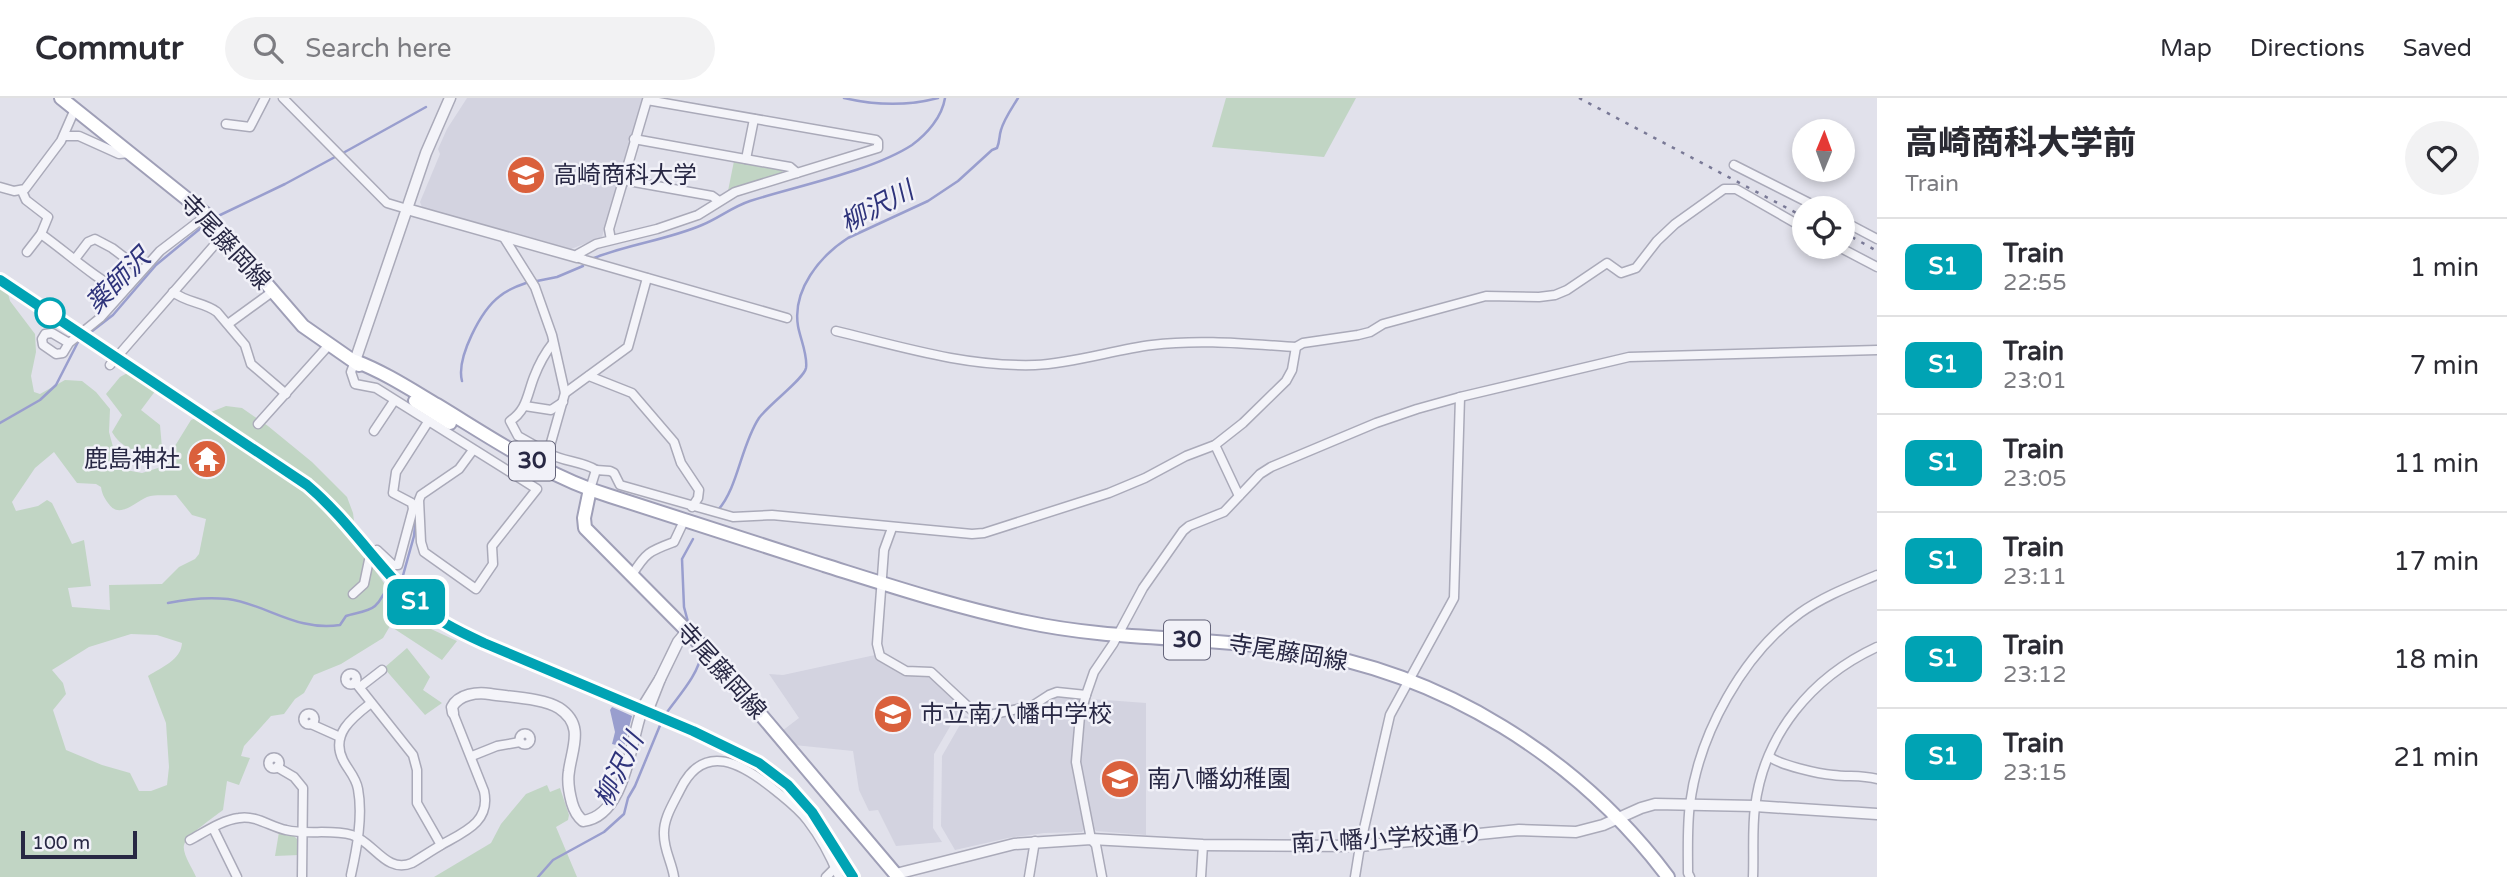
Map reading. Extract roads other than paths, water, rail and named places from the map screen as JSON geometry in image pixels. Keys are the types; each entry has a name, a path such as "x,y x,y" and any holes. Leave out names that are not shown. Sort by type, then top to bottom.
{"main road":[{"name":"寺尾藤岡線","path":"61,98 207,215 303,326 328,346 378,370 589,492 682,526 723,533"},
{"name":"寺尾藤岡線","path":"589,492 996,616 1117,636 1292,649 1335,657 1408,681 1452,699 1532,745 1574,777 1619,817 1668,877"},
{"name":"寺尾藤岡線","path":"589,492 585,528 703,647 892,876"}],"street":[{"path":"226,124 250,128 265,98"},
{"path":"283,98 387,203 787,318"},
{"path":"428,422 396,472 393,493 412,503 416,509 424,552 476,589 493,564 492,546 537,489 369,385 355,384 351,372 426,153 450,98"},
{"path":"577,257 583,249 698,215 735,192 878,148 878,142 647,100 609,229 611,240"},
{"path":"0,187 8,190 25,189 64,136 75,109"},
{"path":"746,159 754,119"},
{"path":"64,136 79,136 119,154 130,153"},
{"path":"634,139 790,167 797,173"},
{"path":"1734,165 1795,196"},
{"path":"624,180 712,196 719,201"},
{"path":"836,331 942,357 1004,364 1037,365 1085,359 1150,345 1203,341 1296,346 1370,332 1383,324 1486,296 1555,295 1607,263 1621,273 1630,272 1642,263 1657,241 1675,224 1724,189 1736,189 1792,221"},
{"path":"22,191 26,200 48,217 41,234 27,252"},
{"path":"69,343 100,318 160,251 207,215"},
{"path":"1855,227 1877,239"},
{"path":"41,234 96,278 122,292"},
{"path":"110,365 224,234"},
{"path":"503,236 535,286 553,342 564,398 548,453"},
{"path":"75,259 89,242 95,239 113,248 141,270"},
{"path":"1855,255 1877,267"},
{"path":"525,405 551,410 589,376 628,347 648,278"},
{"path":"173,292 188,302 212,309 245,345 251,364 286,394"},
{"path":"228,324 272,292"},
{"path":"553,342 544,354 525,405 520,414 510,421 517,436 560,460 610,471 620,485 733,517 772,515 972,534 996,531 1034,515 1109,493 1186,456 1215,446 1286,381 1292,370 1296,346"},
{"path":"258,424 328,346"},
{"path":"1101,877 1076,762 1080,716 1094,672 1143,588 1183,531 1224,512 1260,474 1291,458 1386,419 1460,397 1629,357 1877,350"},
{"path":"589,376 632,393 674,442 681,463 699,490 698,498 692,507"},
{"path":"1355,877 1390,715 1454,598 1460,397"},
{"path":"374,431 394,401"},
{"path":"1215,446 1239,496"},
{"path":"353,594 364,584 369,560 377,551 393,565 398,565 421,495 459,469 473,450"},
{"path":"589,492 596,470"},
{"path":"632,575 650,550 674,542 682,526"},
{"path":"892,528 884,550 877,644 880,656 906,671 931,673 977,715 985,716 1032,706 1057,692 1086,695"},
{"path":"1690,877 1690,804 1697,770 1709,733 1729,696 1764,644 1788,623 1814,604 1877,575"},
{"path":"190,840 232,819 247,817 285,830 349,834 389,862 402,866 412,863 474,826 485,810 484,790 452,707 458,698 477,693 558,707 571,722 575,735 568,787 574,809 583,821 598,814 615,796 645,710 678,642 687,631"},
{"path":"1754,877 1755,806 1774,742 1805,697 1854,660 1877,647"},
{"path":"382,670 358,685 415,760 417,803 441,845"},
{"path":"350,876 358,838 358,790 340,753 340,737 346,725 371,703"},
{"path":"311,724 340,737"},
{"path":"472,756 497,746 520,742"},
{"path":"1770,757 1777,762 1832,775 1864,775 1877,779"},
{"path":"674,877 663,837 667,817 692,770 709,761 719,760 752,773 793,805 821,840 837,872 826,877"},
{"path":"277,767 302,783 302,877"},
{"name":"南八幡小学校通り","path":"892,876 1035,841 1091,839 1203,845 1360,846 1519,830 1591,830 1655,804 1755,806 1877,814"},
{"path":"213,828 237,877"},
{"path":"1029,877 1035,841"},
{"path":"1201,877 1203,845"}],"water":[{"path":"612,707 632,716 624,747 612,744 615,732 610,710"}],"waterway":[{"name":"薬師沢","path":"844,98 891,104 938,98"},
{"path":"594,258 689,230 750,201 876,163 912,145 928,130 941,112 945,98"},
{"name":"柳沢川","path":"718,510 730,490 759,418 804,373 806,358 797,313 804,287 818,264 848,238 928,201 958,181 997,148 1002,126 1018,98"},
{"name":"薬師沢","path":"343,153 426,107"},
{"name":"薬師沢","path":"216,217 335,157"},
{"name":"薬師沢","path":"0,423 40,400 56,385 78,342 113,315 156,265 207,223"},
{"path":"537,281 557,277 583,266"},
{"path":"462,381 461,371 466,348 485,312 503,294 526,283"},
{"path":"402,579 414,536 416,516"},
{"name":"柳沢川","path":"693,539 682,559 684,607 688,622 704,642"},
{"path":"168,603 228,599 310,625 340,625 346,616 375,606 394,584"},
{"name":"柳沢川","path":"665,715 692,677 702,652"},
{"name":"柳沢川","path":"538,877 553,860 604,832 624,814 628,798 661,723"}],"railway":[{"path":"1579,98 1792,211"},
{"path":"1855,239 1877,251"},
{"path":"0,280 307,485 334,511 410,597 436,618 484,643 713,739 759,763 788,785 812,812 853,877"}],"train":[{"name":"S1","path":"0,280 307,485 335,511 411,598 429,613 484,643 693,731 759,763 788,785 812,812 853,877"}],"place":[{"name":"高崎商科大学","path":"526,175"},
{"name":"鹿島神社","path":"207,459"},
{"name":"市立南八幡中学校","path":"893,714"},
{"name":"南八幡幼稚園","path":"1120,779"}]}
